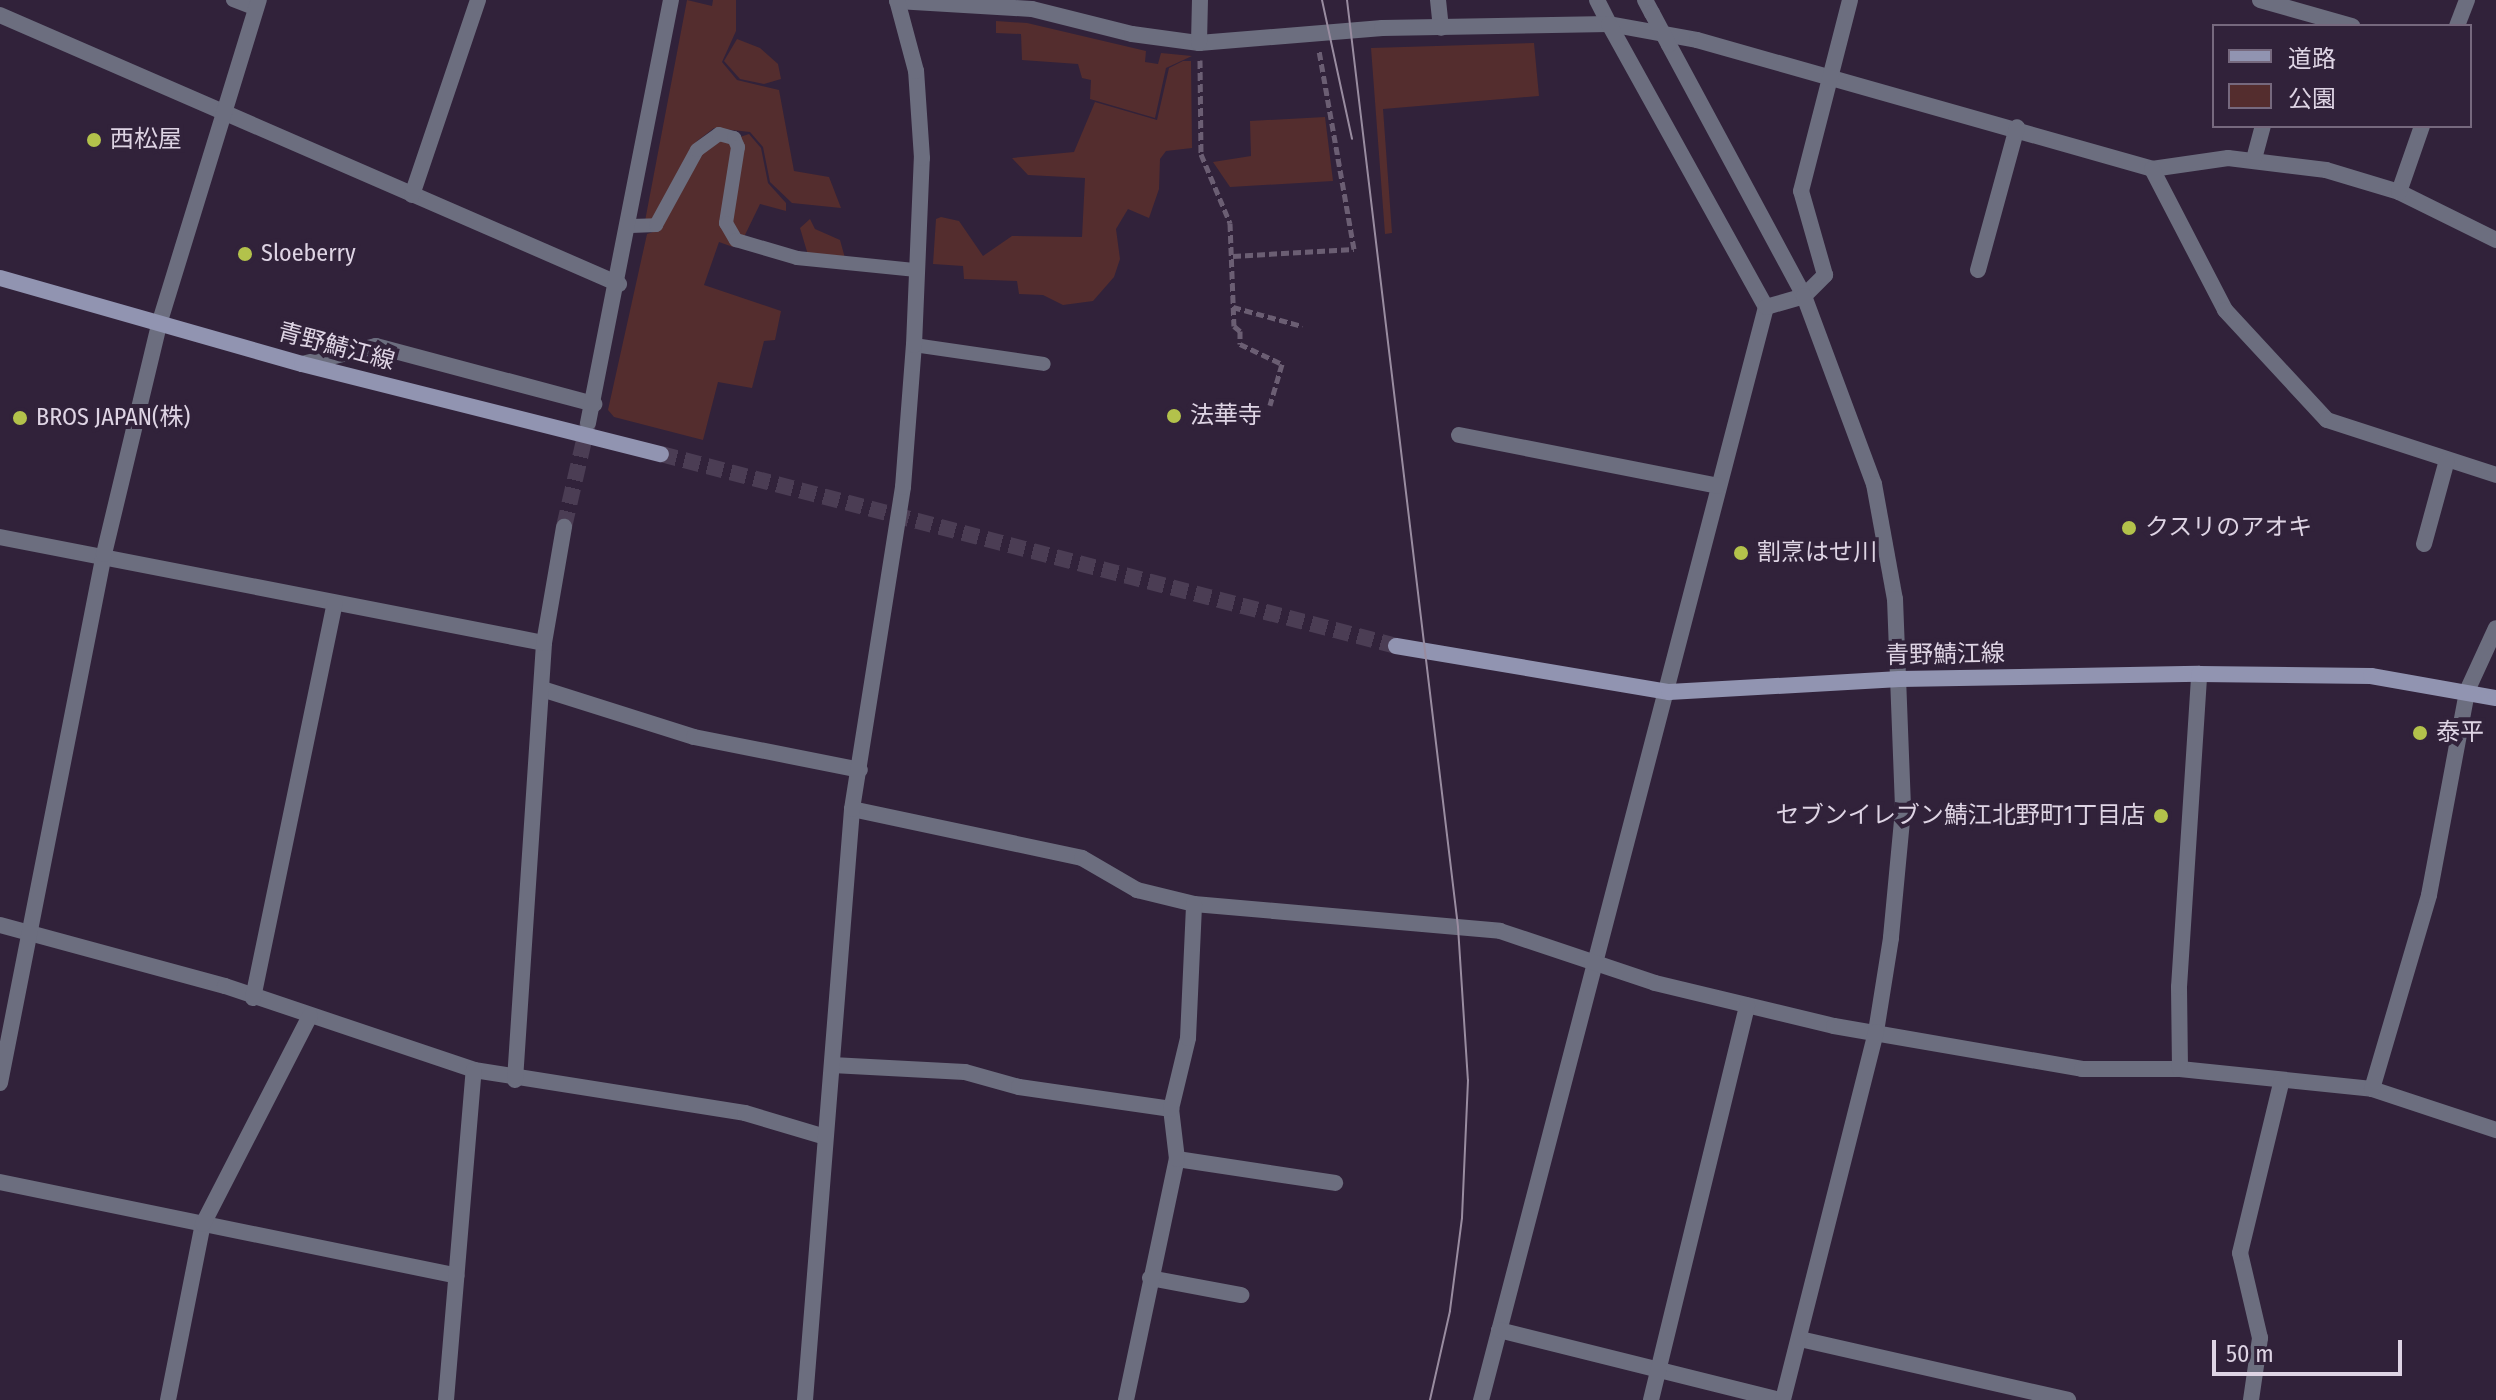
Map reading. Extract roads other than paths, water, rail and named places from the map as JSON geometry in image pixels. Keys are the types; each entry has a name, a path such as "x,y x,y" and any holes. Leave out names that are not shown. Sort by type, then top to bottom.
{"main road":[{"name":"青野鯖江線","path":"0,278 160,321 302,364 661,454"},
{"name":"青野鯖江線","path":"1396,646 1669,692 1900,679 2199,674 2371,676 2496,698"}],"street":[{"path":"412,195 478,0"},
{"path":"588,423 631,226 671,0"},
{"path":"1199,43 1200,0"},
{"path":"1438,0 1441,28"},
{"path":"1481,1400 1598,966 1650,748 1669,692 1718,486 1766,307 1597,0"},
{"path":"1766,307 1804,296 1825,275 1801,191 1850,0"},
{"path":"2260,0 2344,24"},
{"path":"2458,24 2467,0"},
{"path":"805,1400 822,1136 832,1065 852,809 903,487 914,345 922,158 918,91 897,1 1032,5 1132,34 1199,43 1441,28 1609,24 1697,40 2017,127 2152,169 2186,161 2288,161 2399,192 2496,240"},
{"path":"0,1083 104,554 160,321 258,5"},
{"path":"1499,1330 1658,1372 1781,1400 1800,1339 1876,1032 1903,810 1895,599 1874,484 1804,296 1649,6"},
{"path":"0,15 619,284"},
{"path":"1978,270 2017,127"},
{"path":"2254,159 2262,128"},
{"path":"2399,192 2421,128"},
{"path":"2152,169 2225,310 2327,420 2496,475"},
{"path":"302,364 376,346 594,404"},
{"path":"1459,435 1718,486"},
{"path":"2424,544 2447,460"},
{"path":"515,1080 544,643 564,527"},
{"path":"0,537 104,554 544,643"},
{"path":"253,998 335,603"},
{"path":"2372,1089 2429,895 2467,691 2496,628"},
{"path":"2180,1069 2179,987 2199,674"},
{"path":"542,689 694,737 860,770"},
{"path":"852,809 1082,858 1137,890 1194,904 1500,931 1598,966 1747,1005 1876,1032 2082,1069 2180,1069 2372,1089 2496,1130"},
{"path":"1126,1400 1177,1159 1171,1109 1188,1038 1194,904"},
{"path":"0,925 253,998 474,1070 515,1080 745,1113 822,1136"},
{"path":"1651,1400 1747,1005"},
{"path":"168,1400 203,1224 310,1016"},
{"path":"832,1065 965,1072 1019,1087 1171,1109"},
{"path":"446,1400 474,1070"},
{"path":"2251,1400 2260,1338 2240,1253 2282,1080"},
{"path":"1177,1159 1335,1183"},
{"path":"0,1182 456,1276"},
{"path":"1150,1278 1241,1295"},
{"path":"1800,1339 2068,1400"}],"lane":[{"path":"233,0 258,5"},
{"path":"631,226 656,225 697,150 719,134 734,138 738,147 726,223 736,240 782,256 916,270"},
{"path":"914,345 1044,364"}],"tunnel":[{"path":"564,527 588,423"},
{"path":"661,454 1396,646"}],"tram line":[{"path":"1322,0 1352,139"},
{"path":"1347,0 1458,927 1468,1080 1462,1218 1450,1311 1430,1400"}],"place":[{"name":"西松屋","path":"94,140"},
{"name":"Sloeberry","path":"245,254"},
{"name":"法華寺","path":"1174,416"},
{"name":"BROS JAPAN(株)","path":"20,418"},
{"name":"クスリのアオキ","path":"2129,528"},
{"name":"割烹はせ川","path":"1741,553"},
{"name":"泰平","path":"2420,733"},
{"name":"セブンイレブン鯖江北野町1丁目店","path":"2161,816"}]}
